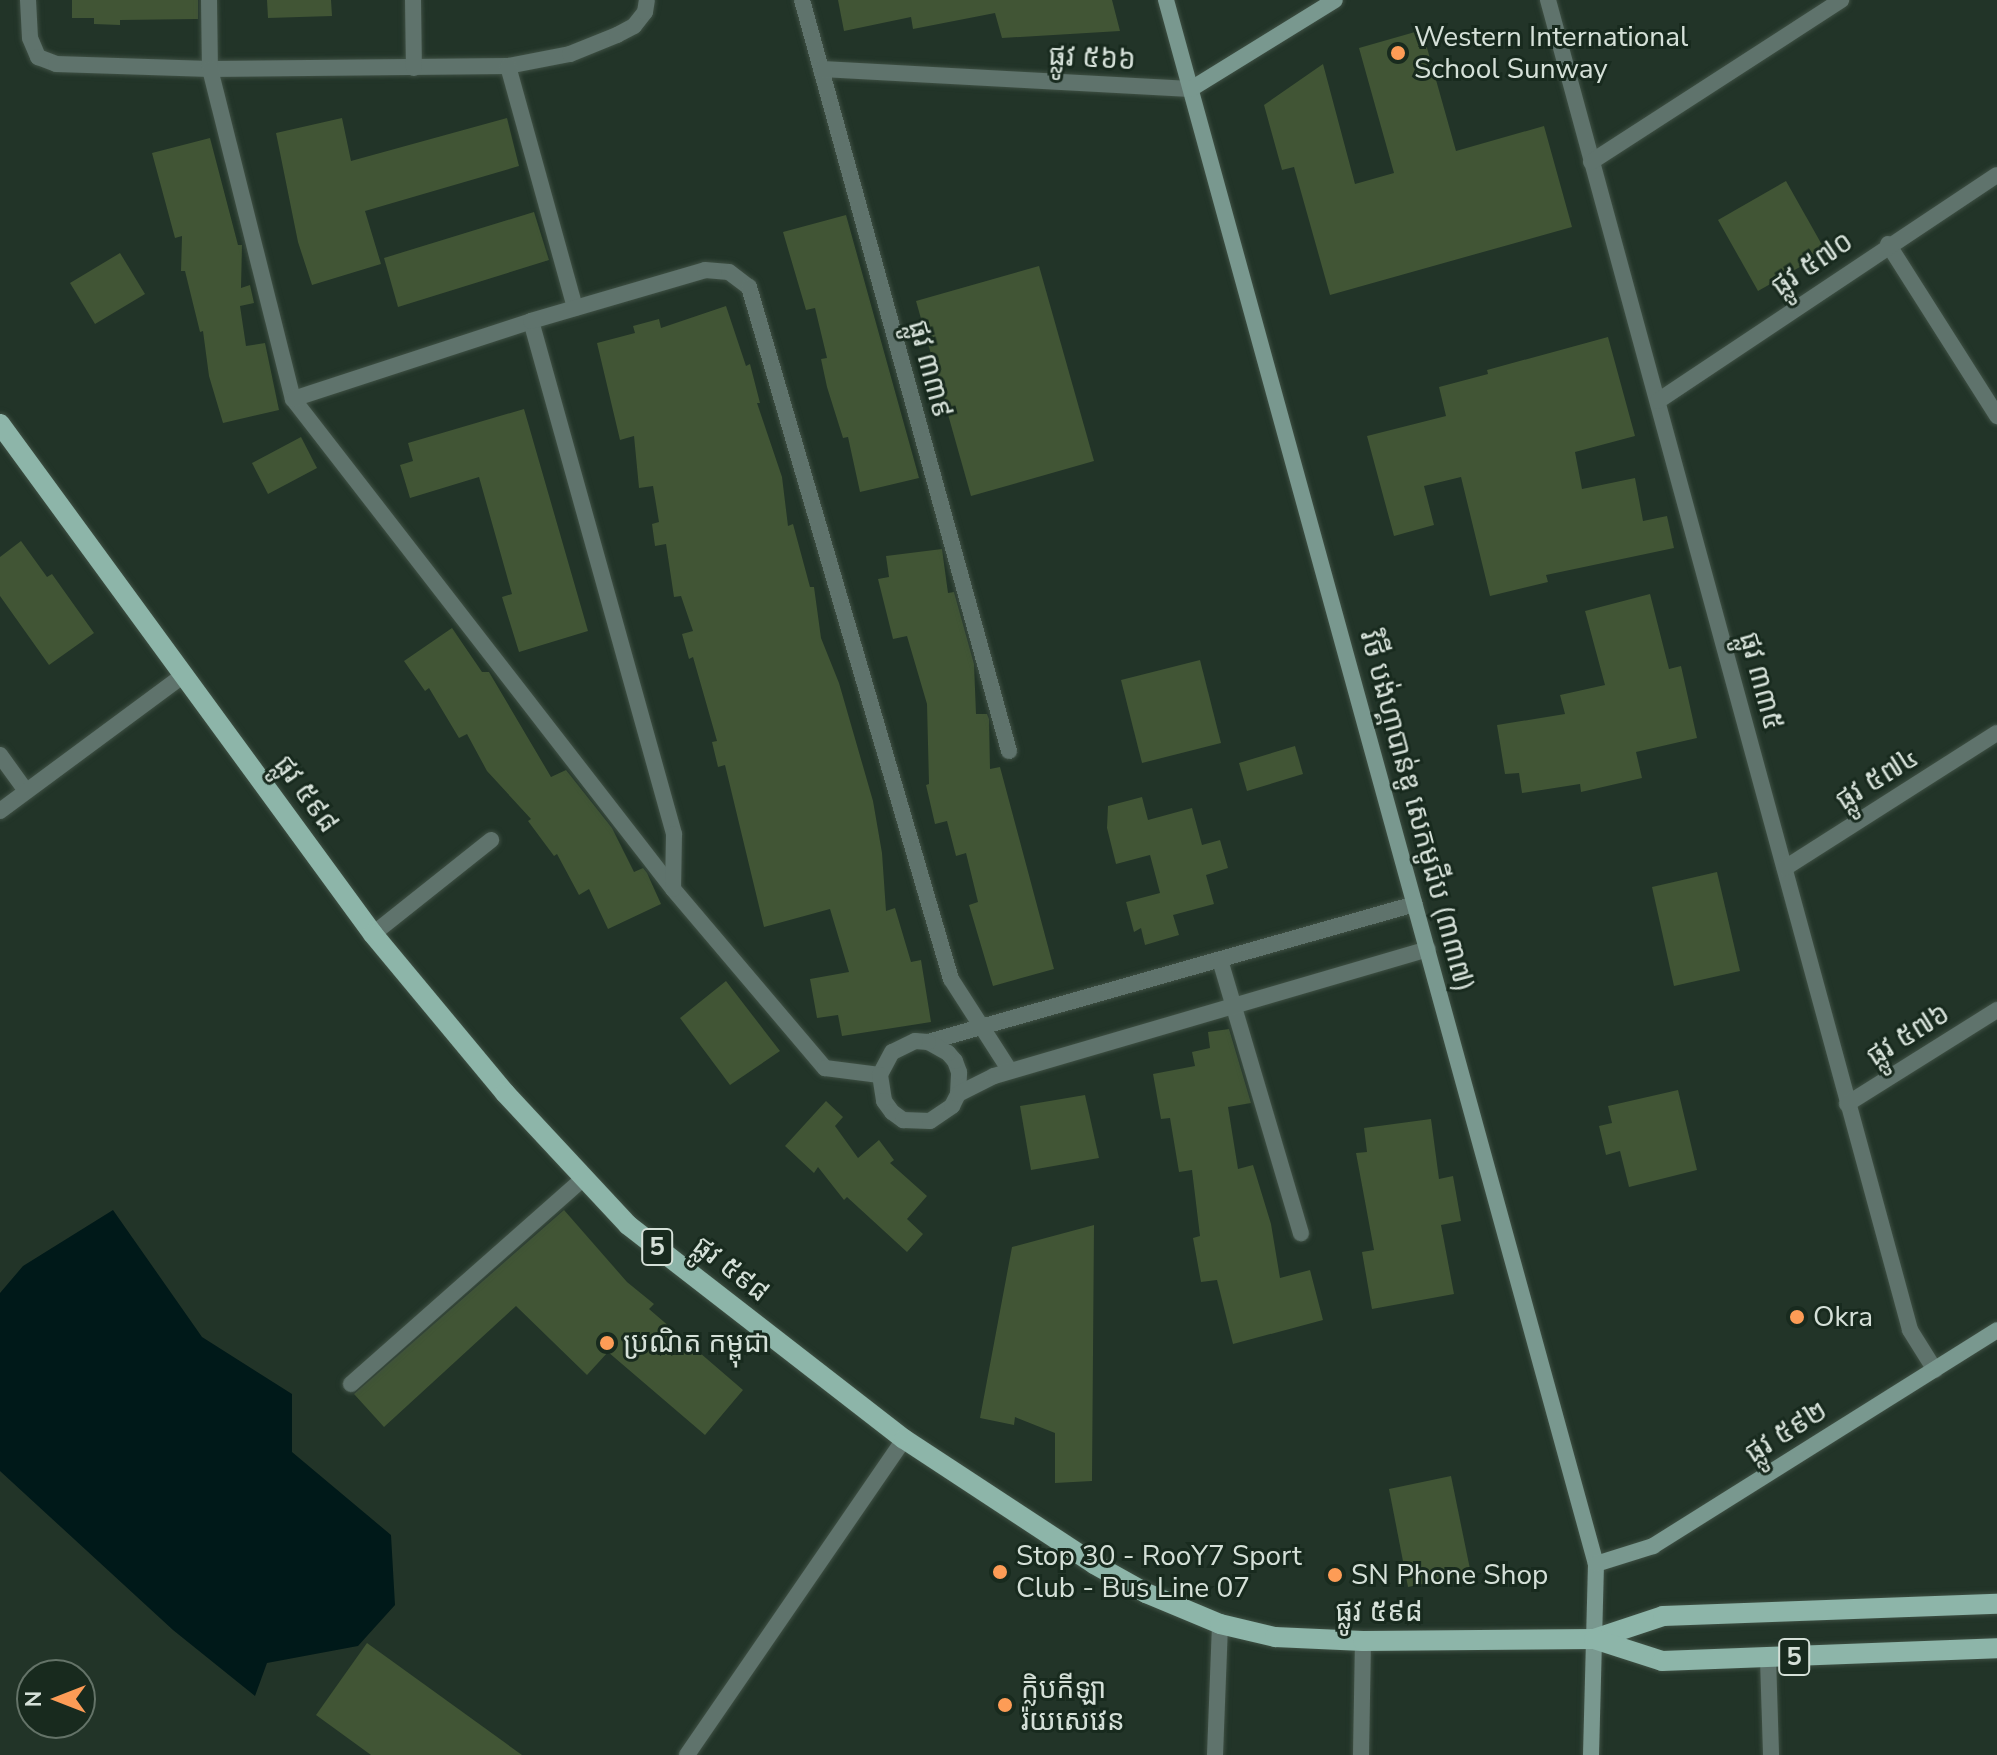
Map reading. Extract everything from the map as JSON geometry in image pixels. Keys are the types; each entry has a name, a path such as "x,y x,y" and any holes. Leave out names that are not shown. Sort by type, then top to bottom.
{"main road":[{"name":"ផ្លូវ ៥៩៨","path":"0,424 373,934 505,1093 628,1225 904,1439 1094,1564 1146,1593 1220,1624 1275,1637 1363,1641 1594,1639 1663,1616 1997,1604"},
{"name":"ផ្លូវ ៥៩៨","path":"1594,1639 1662,1661 1997,1648"}],"street":[{"path":"28,0 30,38 38,57 56,64 210,69 508,66 570,54 617,35 634,26 645,12 647,0"},
{"path":"209,0 210,69 293,399 673,889 825,1068 880,1075"},
{"path":"413,0 414,68"},
{"name":"ផ្លូវ ៣៣៩","path":"802,0 1009,751"},
{"name":"វិថី បង់ហ្គាបាន់ឌូ សេកមូជីប (៣៣៧)","path":"1166,0 1596,1564 1591,1755"},
{"path":"1191,89 1335,0"},
{"name":"ផ្លូវ ៣៣៥","path":"1548,0 1910,1330 1935,1370"},
{"path":"1591,162 1841,0"},
{"path":"508,66 575,308"},
{"name":"ផ្លូវ ៥៦៦","path":"821,69 1191,89"},
{"name":"ផ្លូវ ៥៧០","path":"1658,401 1888,244 1997,175"},
{"path":"1888,244 1997,416"},
{"path":"293,399 531,321 705,270 729,272 749,287 951,979 1010,1071"},
{"path":"531,321 674,834 673,889"},
{"path":"0,811 184,675"},
{"name":"ផ្លូវ ៥៧៤","path":"1785,868 1997,733"},
{"path":"0,755 26,791"},
{"path":"373,934 491,840"},
{"path":"928,1042 948,1053 955,1061 959,1072 958,1094 943,1116 930,1121 903,1120 884,1101 880,1075 892,1052 903,1045 984,1028 1415,904"},
{"path":"958,1094 1010,1071 1428,949"},
{"path":"1220,960 1301,1233"},
{"name":"ផ្លូវ ៥៧៦","path":"1847,1104 1997,1010"},
{"path":"351,1384 584,1178"},
{"name":"ផ្លូវ ៥៩២","path":"1596,1564 1653,1546 1997,1330"},
{"path":"687,1755 904,1439"},
{"path":"1215,1755 1220,1624"},
{"path":"1361,1755 1363,1641"},
{"path":"1768,1658 1771,1755"}],"water":[{"path":"113,1210 202,1337 292,1394 292,1452 391,1535 395,1605 358,1646 267,1663 255,1696 173,1630 0,1471 0,1293 23,1266"}],"building":[{"path":"72,0 198,0 198,19 120,20 120,25 94,24 94,18 72,18"},
{"path":"267,0 331,0 332,16 268,18"},
{"path":"838,0 1112,0 1120,31 1002,38 995,13 913,29 911,17 844,31"},
{"path":"1422,30 1456,151 1544,126 1572,227 1330,295 1294,167 1282,170 1264,105 1323,64 1355,184 1394,173 1359,48"},
{"path":"342,118 351,161 507,118 519,166 365,211 381,264 312,285 298,242 276,133"},
{"path":"210,138 238,245 242,245 241,288 250,285 254,303 240,306 246,346 265,343 279,410 223,423 209,376 203,331 200,332 185,271 181,271 182,236 175,238 152,153"},
{"path":"1786,181 1826,252 1758,291 1718,220"},
{"path":"534,212 549,260 398,307 384,258"},
{"path":"846,215 919,478 860,492 848,437 843,438 827,387 821,359 827,358 815,308 806,310 783,232"},
{"path":"120,253 145,294 95,324 70,283"},
{"path":"1039,266 1094,461 971,496 916,301"},
{"path":"726,306 746,366 750,364 760,403 757,403 782,477 788,526 793,524 810,587 814,587 821,638 839,683 873,801 882,853 886,911 895,908 911,962 921,960 931,1022 842,1036 838,1015 817,1018 810,979 849,972 830,909 764,927 725,765 718,767 712,742 717,741 693,657 689,659 682,634 693,631 681,596 674,597 666,544 655,546 652,524 659,522 653,486 639,488 634,436 620,440 597,343 635,333 633,326 659,319 661,328"},
{"path":"1608,337 1635,436 1575,452 1582,489 1635,478 1643,521 1667,516 1674,548 1546,575 1548,582 1490,596 1461,477 1424,486 1434,525 1394,536 1367,436 1446,416 1439,387 1488,374 1487,370"},
{"path":"524,409 588,631 519,652 502,597 512,594 479,477 410,498 400,465 413,461 408,443"},
{"path":"301,437 317,468 268,494 252,463"},
{"path":"21,541 47,577 52,574 94,633 49,665 0,596 0,557"},
{"path":"942,549 948,593 954,592 974,664 976,714 987,714 989,719 990,769 1000,767 1054,969 993,986 969,905 978,902 966,853 956,856 947,821 935,824 926,785 929,784 927,704 907,636 893,639 878,579 889,577 886,556"},
{"path":"1650,594 1669,669 1681,666 1697,738 1636,752 1642,778 1581,792 1580,784 1522,793 1519,773 1505,774 1497,725 1565,714 1560,695 1605,685 1585,611"},
{"path":"452,628 482,672 489,672 551,777 566,770 612,828 634,872 643,868 647,873 661,904 608,929 589,889 579,895 557,854 554,856 528,821 531,819 487,771 467,734 459,738 429,688 425,691 404,661"},
{"path":"1200,660 1221,743 1142,763 1121,680"},
{"path":"1295,746 1303,774 1247,791 1239,763"},
{"path":"1142,797 1148,820 1192,808 1202,845 1220,840 1228,868 1206,875 1214,904 1173,915 1179,935 1145,945 1141,928 1134,932 1126,902 1160,893 1150,855 1116,864 1107,828 1108,806"},
{"path":"1717,872 1740,971 1674,986 1652,887"},
{"path":"726,981 780,1051 730,1085 680,1018"},
{"path":"1229,1029 1251,1103 1228,1107 1238,1169 1253,1165 1271,1224 1280,1278 1310,1270 1323,1320 1233,1344 1217,1280 1201,1282 1193,1238 1200,1236 1192,1170 1179,1172 1170,1118 1161,1119 1153,1074 1195,1066 1192,1052 1210,1048 1208,1032"},
{"path":"1678,1090 1697,1170 1629,1187 1620,1151 1606,1155 1599,1126 1612,1123 1608,1106"},
{"path":"1085,1095 1099,1158 1031,1170 1020,1106"},
{"path":"826,1101 843,1117 835,1126 858,1158 879,1140 894,1160 890,1163 927,1196 907,1219 923,1234 907,1252 847,1197 844,1200 818,1167 814,1173 785,1146"},
{"path":"1431,1119 1439,1179 1453,1176 1461,1221 1441,1225 1454,1294 1372,1309 1362,1252 1374,1250 1356,1153 1367,1152 1364,1128"},
{"path":"564,1210 627,1282 654,1304 649,1309 743,1390 705,1435 608,1352 587,1375 516,1306 384,1427 354,1394"},
{"path":"1094,1225 1092,1481 1055,1483 1055,1433 1015,1417 1014,1425 980,1418 1012,1247"},
{"path":"1451,1476 1471,1574 1408,1587 1389,1489"},
{"path":"367,1643 522,1755 371,1755 316,1715"}],"place":[{"name":"Western International School Sunway","path":"1398,53"},
{"name":"Okra","path":"1797,1317"},
{"name":"ប្រណិត កម្ពុជា","path":"607,1343"},
{"name":"Stop 30 - RooY7 Sport Club - Bus Line 07","path":"1000,1572"},
{"name":"SN Phone Shop","path":"1335,1575"},
{"name":"ក្លិបកីឡា រ៉យសេវេន","path":"1005,1705"}]}
